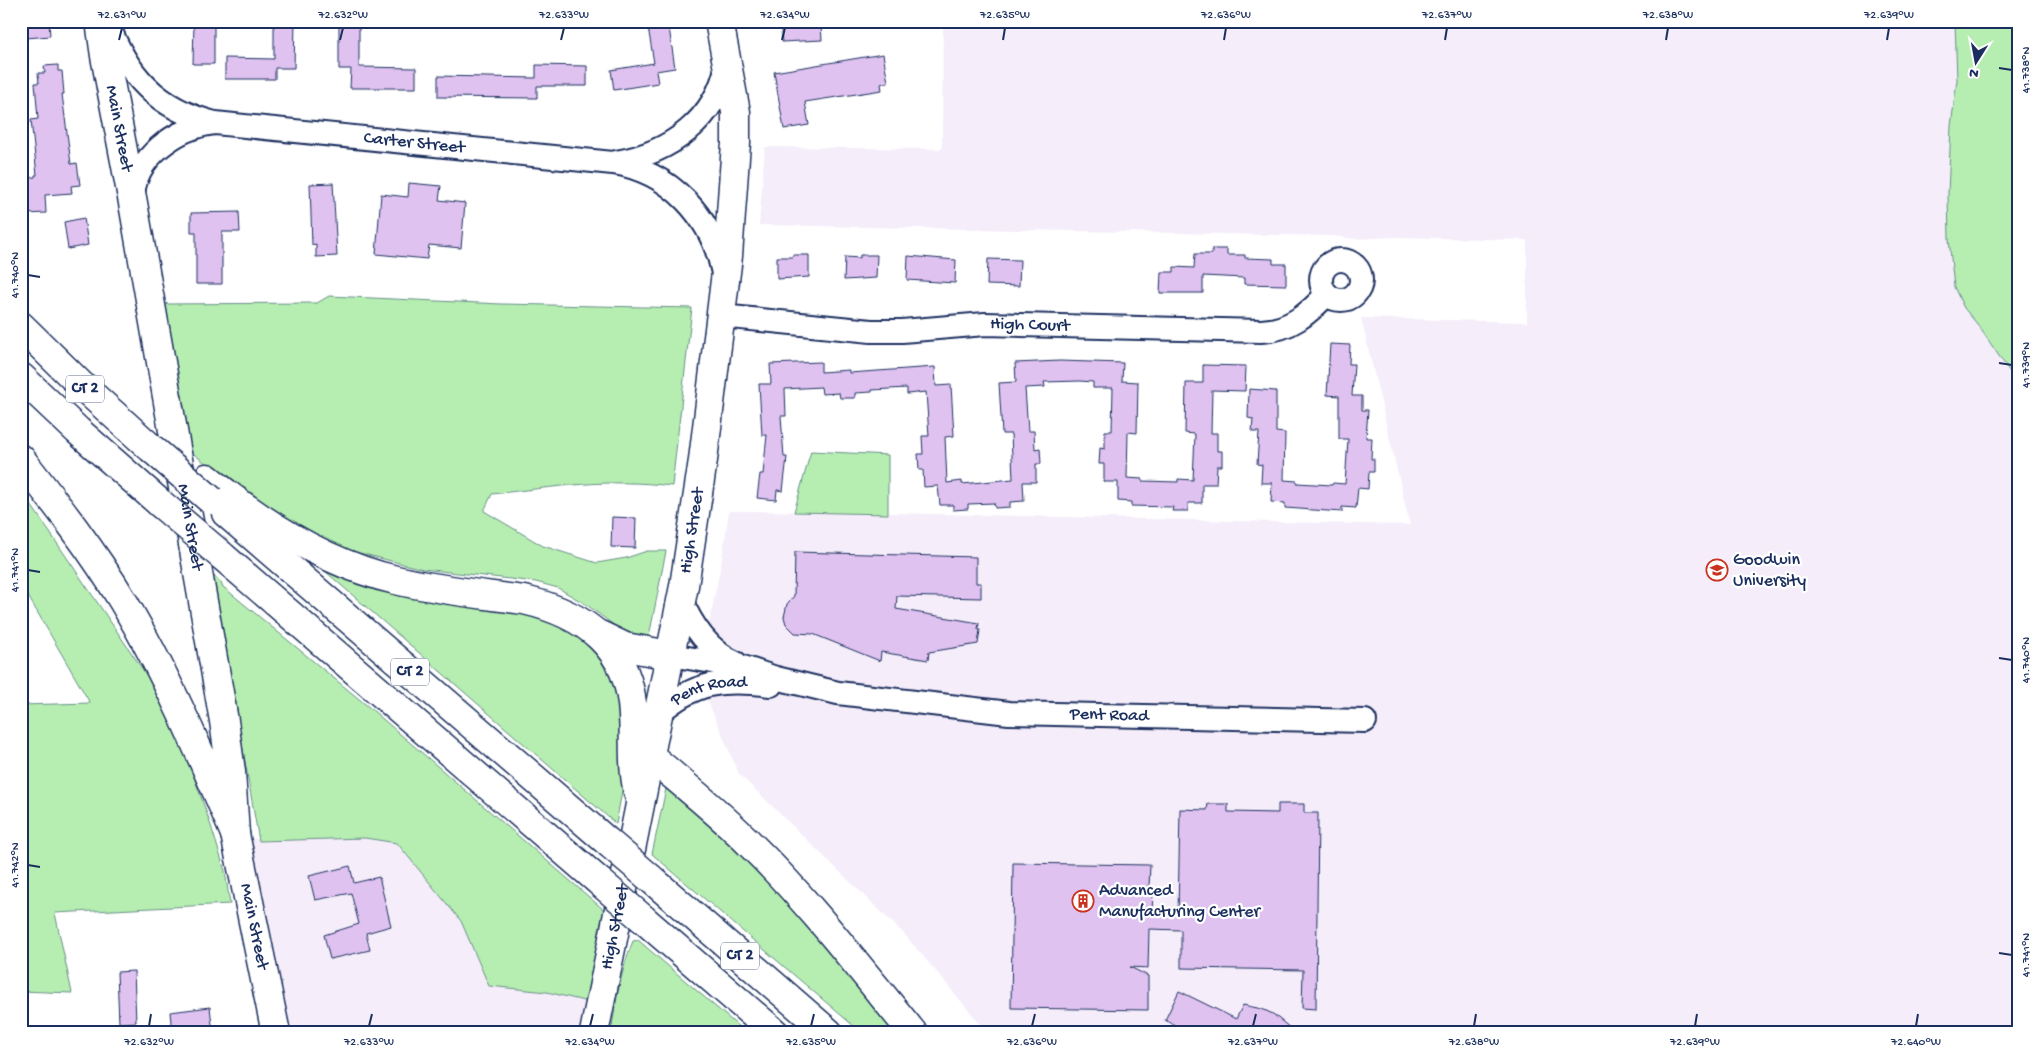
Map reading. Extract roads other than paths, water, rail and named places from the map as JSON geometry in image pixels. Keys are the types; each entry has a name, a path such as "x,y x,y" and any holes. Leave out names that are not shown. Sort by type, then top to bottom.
{"main road":[{"name":"Main Street","path":"100,21 224,726 231,772 235,834 276,1033"},
{"name":"High Street","path":"594,1033 681,599 699,493 721,316 733,199 737,125 719,21"},
{"name":"CT 2","path":"21,326 81,385 143,438 209,489 609,843 829,1033"},
{"name":"CT 2","path":"21,377 78,431 161,504 775,1033"},
{"path":"21,459 88,547 138,628 184,719 235,834"},
{"path":"209,489 244,507 278,530 362,569 410,583 542,604 573,616 599,635 625,647 670,654"},
{"path":"599,635 616,658 629,688 633,714 633,764 640,799"},
{"path":"649,755 730,824 778,872 913,1033"}],"street":[{"name":"Carter Street","path":"107,21 123,58 148,89 159,99 178,110 215,123 613,163 632,167 652,176 674,190 690,204 704,222 721,262 724,287"},
{"name":"Carter Street","path":"613,163 654,152 680,137 700,120 722,85 727,64"},
{"name":"Carter Street","path":"133,203 133,191 138,174 157,150 182,133 215,123"},
{"name":"High Court","path":"721,316 871,331 992,324 1261,331 1279,329 1295,322 1313,309 1326,294"},
{"name":"Pent Road","path":"681,599 692,622 704,639 723,656 743,667"},
{"name":"Pent Road","path":"670,654 743,667 783,680 853,696"},
{"name":"Pent Road","path":"658,714 682,696 712,683 724,682 753,683 1009,713 1365,721"}],"place":[{"name":"Goodwin University","path":"1717,570"},
{"name":"Advanced Manufacturing Center","path":"1083,901"}]}
